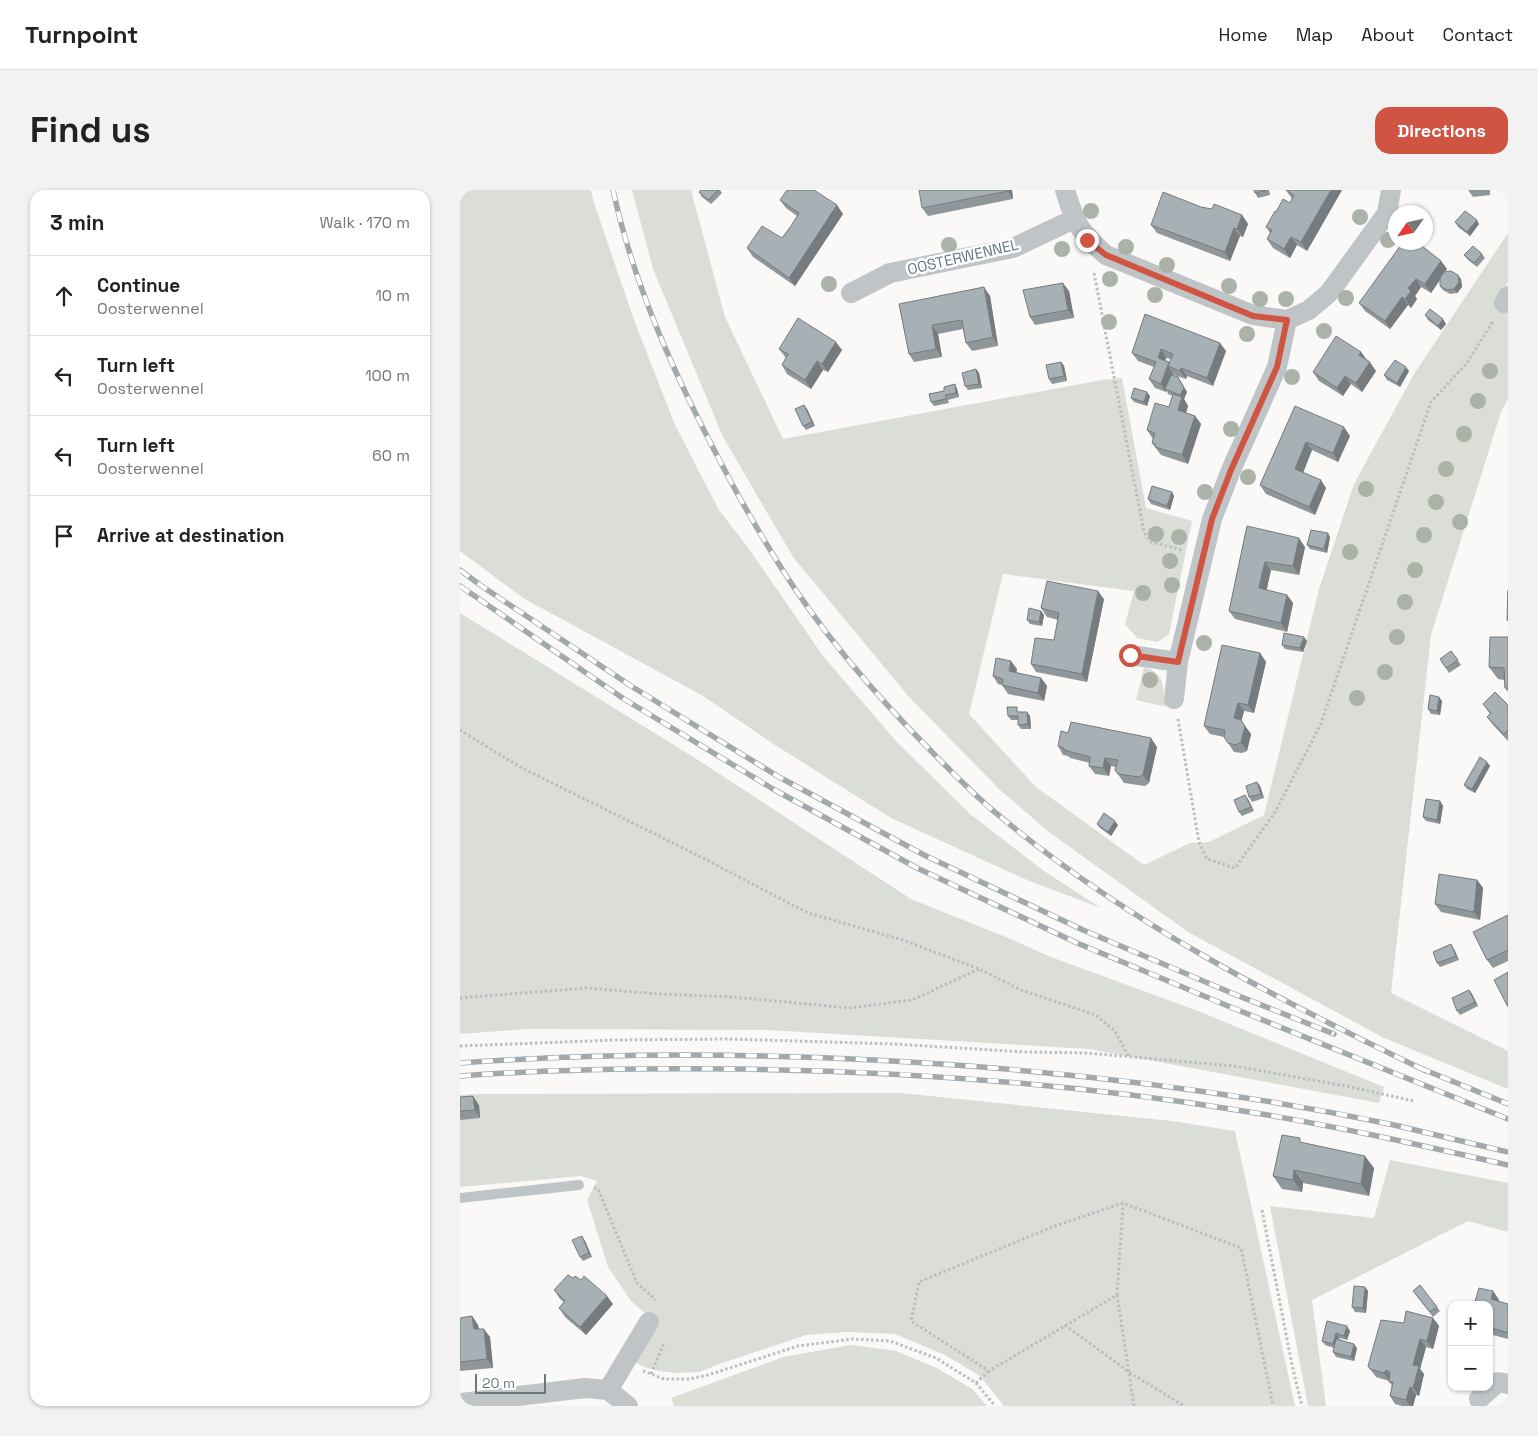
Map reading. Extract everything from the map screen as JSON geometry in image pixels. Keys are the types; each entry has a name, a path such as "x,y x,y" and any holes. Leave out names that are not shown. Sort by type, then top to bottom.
{"street":[{"path":"1065,190 1074,219 1087,240 1106,255 1253,316 1287,320 1309,310 1329,293 1387,213 1391,190"},
{"name":"OOSTERWENNEL","path":"851,293 890,273 1013,248 1074,219"},
{"path":"1174,699 1178,662 1212,519 1231,470 1277,367 1287,320"},
{"path":"1130,655 1178,662"},
{"path":"608,1390 649,1322"},
{"path":"1478,1399 1498,1382 1508,1384"},
{"path":"460,1403 585,1388 608,1390 628,1406"}],"lane":[{"path":"460,1198 579,1185"}],"path":[{"path":"1098,266 1094,274 1144,532 1151,542 1188,551"},
{"path":"1174,699 1199,842 1207,859 1235,868 1274,814 1320,726 1431,402 1467,363 1506,299"},
{"path":"460,730 520,767 808,912 903,940 979,969 1021,990 1096,1015 1115,1031 1129,1057"},
{"path":"460,998 586,988 732,997 850,1008 912,1000 979,969"},
{"path":"460,1046 605,1040 728,1039 1087,1053 1234,1066 1346,1086 1414,1101"},
{"path":"579,1185 598,1189 637,1283 657,1301"},
{"path":"1123,1203 1117,1295 1134,1406"},
{"path":"989,1371 912,1321 919,1282 1052,1226 1123,1203 1241,1248 1273,1406"},
{"path":"1262,1210 1292,1365 1302,1406"},
{"path":"976,1383 989,1371 1117,1295"},
{"path":"1065,1325 1129,1372 1184,1406"},
{"path":"651,1374 666,1338"},
{"path":"625,1361 664,1379 689,1379 708,1375 798,1346 854,1339 890,1342 936,1358 976,1383 995,1406"}],"shaded area":[{"path":"460,190 591,190 634,320 675,425 719,510 749,549 823,656 896,741 970,814 1044,871 1101,908 1027,880 891,818 775,745 703,696 523,598 460,551"},
{"path":"632,190 691,190 725,317 783,439 1102,380 1122,378 1146,508 1192,521 1169,634 1158,642 1137,638 1125,624 1134,591 1003,574 969,714 1036,787 1144,865 1190,843 1209,842 1264,815 1319,589 1354,484 1414,374 1508,233 1508,282 1495,302 1508,310 1508,399 1501,412 1431,635 1391,993 1508,1051 1508,1089 1384,1038 1188,932 1049,832 1001,791 909,697 793,557 723,437 653,269"},
{"path":"460,613 695,758 911,899 1051,957 1198,1011 1384,1087 1379,1103 1089,1049 767,1030 528,1029 460,1034"},
{"path":"1144,667 1157,674 1160,678 1164,697 1168,698 1167,707 1136,700"},
{"path":"901,1093 1172,1121 1235,1131 1295,1406 1004,1406 980,1376 945,1355 895,1334 847,1332 806,1335 700,1372 677,1373 659,1371 644,1367 635,1362 658,1325 631,1301 608,1267 587,1200 597,1181 581,1176 460,1187 460,1095"},
{"path":"1390,1160 1508,1183 1508,1232 1468,1221 1312,1300 1326,1406 1308,1406 1270,1206 1374,1218"},
{"path":"851,1345 896,1351 937,1368 972,1389 987,1406 674,1406 671,1398 783,1357"}],"building":[{"path":"701,190 718,190 708,200 699,192"},
{"path":"787,190 814,190 837,205 789,278 747,248 762,226 782,238 791,226 799,213 780,200"},
{"path":"919,190 1007,190 1008,191 922,208"},
{"path":"1254,190 1267,190 1255,193"},
{"path":"1286,190 1331,190 1301,242 1291,237 1284,249 1267,239 1272,230 1266,227 1283,199 1290,203 1294,195"},
{"path":"1163,192 1201,207 1212,209 1214,204 1242,215 1237,229 1234,228 1225,252 1151,225"},
{"path":"1465,211 1477,220 1467,232 1455,222"},
{"path":"1473,246 1482,254 1474,263 1464,255"},
{"path":"1397,250 1427,250 1441,261 1425,284 1416,279 1408,288 1411,291 1405,299 1402,297 1385,321 1359,303"},
{"path":"1451,271 1458,275 1459,282 1454,289 1447,290 1440,286 1440,278 1444,272"},
{"path":"1063,283 1068,310 1030,317 1023,290"},
{"path":"984,287 993,337 966,343 962,320 932,325 936,349 909,354 899,304"},
{"path":"1430,309 1443,319 1438,326 1425,315"},
{"path":"1145,314 1220,343 1207,378 1181,368 1180,371 1168,366 1173,354 1161,349 1158,358 1169,362 1161,384 1149,379 1156,362 1132,353"},
{"path":"798,318 836,342 822,364 817,361 805,380 782,365 788,354 779,349"},
{"path":"1336,336 1361,352 1359,355 1370,362 1356,383 1345,376 1337,388 1313,372"},
{"path":"1395,360 1406,367 1397,383 1384,375"},
{"path":"1061,362 1064,376 1049,379 1046,365"},
{"path":"976,369 979,384 965,386 962,373"},
{"path":"1171,375 1178,377 1184,388 1180,395 1165,389"},
{"path":"955,384 956,393 945,395 946,399 931,402 929,394 944,391 944,387"},
{"path":"1134,388 1147,392 1144,402 1131,398"},
{"path":"1173,394 1182,397 1178,410 1195,416 1182,455 1155,447 1156,445 1152,443 1155,433 1147,430 1155,403 1169,407"},
{"path":"804,405 812,422 803,426 795,409"},
{"path":"1295,406 1344,427 1333,453 1306,442 1295,469 1321,480 1309,507 1260,485"},
{"path":"1152,486 1172,492 1167,506 1148,499"},
{"path":"1247,526 1299,538 1293,566 1265,562 1259,588 1287,595 1281,623 1229,611"},
{"path":"1311,530 1328,533 1324,549 1307,545"},
{"path":"1047,581 1098,591 1082,674 1031,664 1035,638 1054,640 1059,613 1041,608"},
{"path":"1029,608 1041,611 1039,622 1027,620"},
{"path":"1284,633 1304,637 1300,648 1282,645"},
{"path":"1490,637 1508,637 1508,688 1505,688 1504,668 1489,667"},
{"path":"1222,645 1260,653 1248,705 1238,703 1234,718 1241,720 1245,726 1241,742 1236,745 1228,743 1224,737 1225,730 1204,726"},
{"path":"1451,651 1458,660 1446,668 1440,659"},
{"path":"996,658 1011,661 1009,671 1041,678 1038,693 1002,685 1003,679 993,676"},
{"path":"1495,692 1508,705 1508,730 1504,734 1487,717 1491,713 1483,704"},
{"path":"1430,695 1439,697 1437,711 1428,709"},
{"path":"1007,707 1017,707 1017,712 1027,712 1028,724 1018,725 1018,716 1008,716"},
{"path":"1071,722 1151,738 1143,775 1139,777 1118,774 1115,770 1118,760 1105,758 1103,768 1089,766 1090,757 1064,750 1064,748 1058,746 1061,731 1068,733"},
{"path":"1480,757 1487,762 1472,789 1464,785"},
{"path":"1257,782 1261,794 1249,797 1246,786"},
{"path":"1245,795 1251,807 1239,812 1234,800"},
{"path":"1426,799 1440,801 1437,820 1423,817"},
{"path":"1104,813 1115,821 1108,832 1097,824"},
{"path":"1439,874 1477,880 1474,912 1435,904"},
{"path":"1508,915 1508,950 1487,960 1473,932"},
{"path":"1451,944 1456,956 1437,963 1433,952"},
{"path":"1508,972 1508,1007 1494,980"},
{"path":"1469,990 1475,1002 1457,1011 1452,998"},
{"path":"473,1096 475,1110 460,1111 460,1097"},
{"path":"1282,1135 1300,1138 1300,1142 1365,1156 1361,1184 1294,1170 1293,1180 1273,1176"},
{"path":"582,1236 589,1253 580,1257 572,1240"},
{"path":"568,1275 573,1278 575,1276 581,1280 584,1276 607,1296 580,1327 559,1308 565,1301 554,1290"},
{"path":"1420,1285 1437,1307 1430,1312 1413,1291"},
{"path":"1354,1286 1365,1287 1363,1308 1352,1307"},
{"path":"1479,1288 1493,1291 1491,1299 1508,1304 1508,1333 1493,1328 1493,1301 1475,1301"},
{"path":"1406,1311 1433,1318 1427,1341 1420,1339 1413,1365 1419,1366 1413,1388 1410,1387 1406,1400 1390,1396 1393,1382 1389,1382 1390,1372 1386,1370 1384,1373 1370,1369 1368,1366 1381,1320 1404,1323"},
{"path":"472,1316 474,1329 484,1329 487,1359 460,1362 460,1318"},
{"path":"1327,1321 1347,1326 1344,1336 1336,1333 1333,1344 1322,1341"},
{"path":"1336,1339 1354,1344 1351,1357 1333,1352"}],"railway":[{"path":"613,190 632,261 672,364 742,502 780,566 814,616 872,688 913,733 993,811 1101,892 1153,926 1260,987 1426,1071"},
{"path":"460,570 631,686 779,777 924,855 1083,930 1334,1034"},
{"path":"460,586 624,699 773,789 917,868 1077,943 1508,1119"},
{"path":"460,1063 563,1057 718,1055 874,1060 1005,1069 1135,1082 1265,1101 1394,1125 1508,1152"},
{"path":"1420,1068 1508,1104"},
{"path":"460,1076 598,1070 799,1070 926,1076 1053,1086 1243,1111 1343,1129 1508,1165"}],"route":[{"path":"1087,240 1106,255 1253,316 1287,320 1277,367 1231,470 1212,519 1178,662 1130,655"}]}
